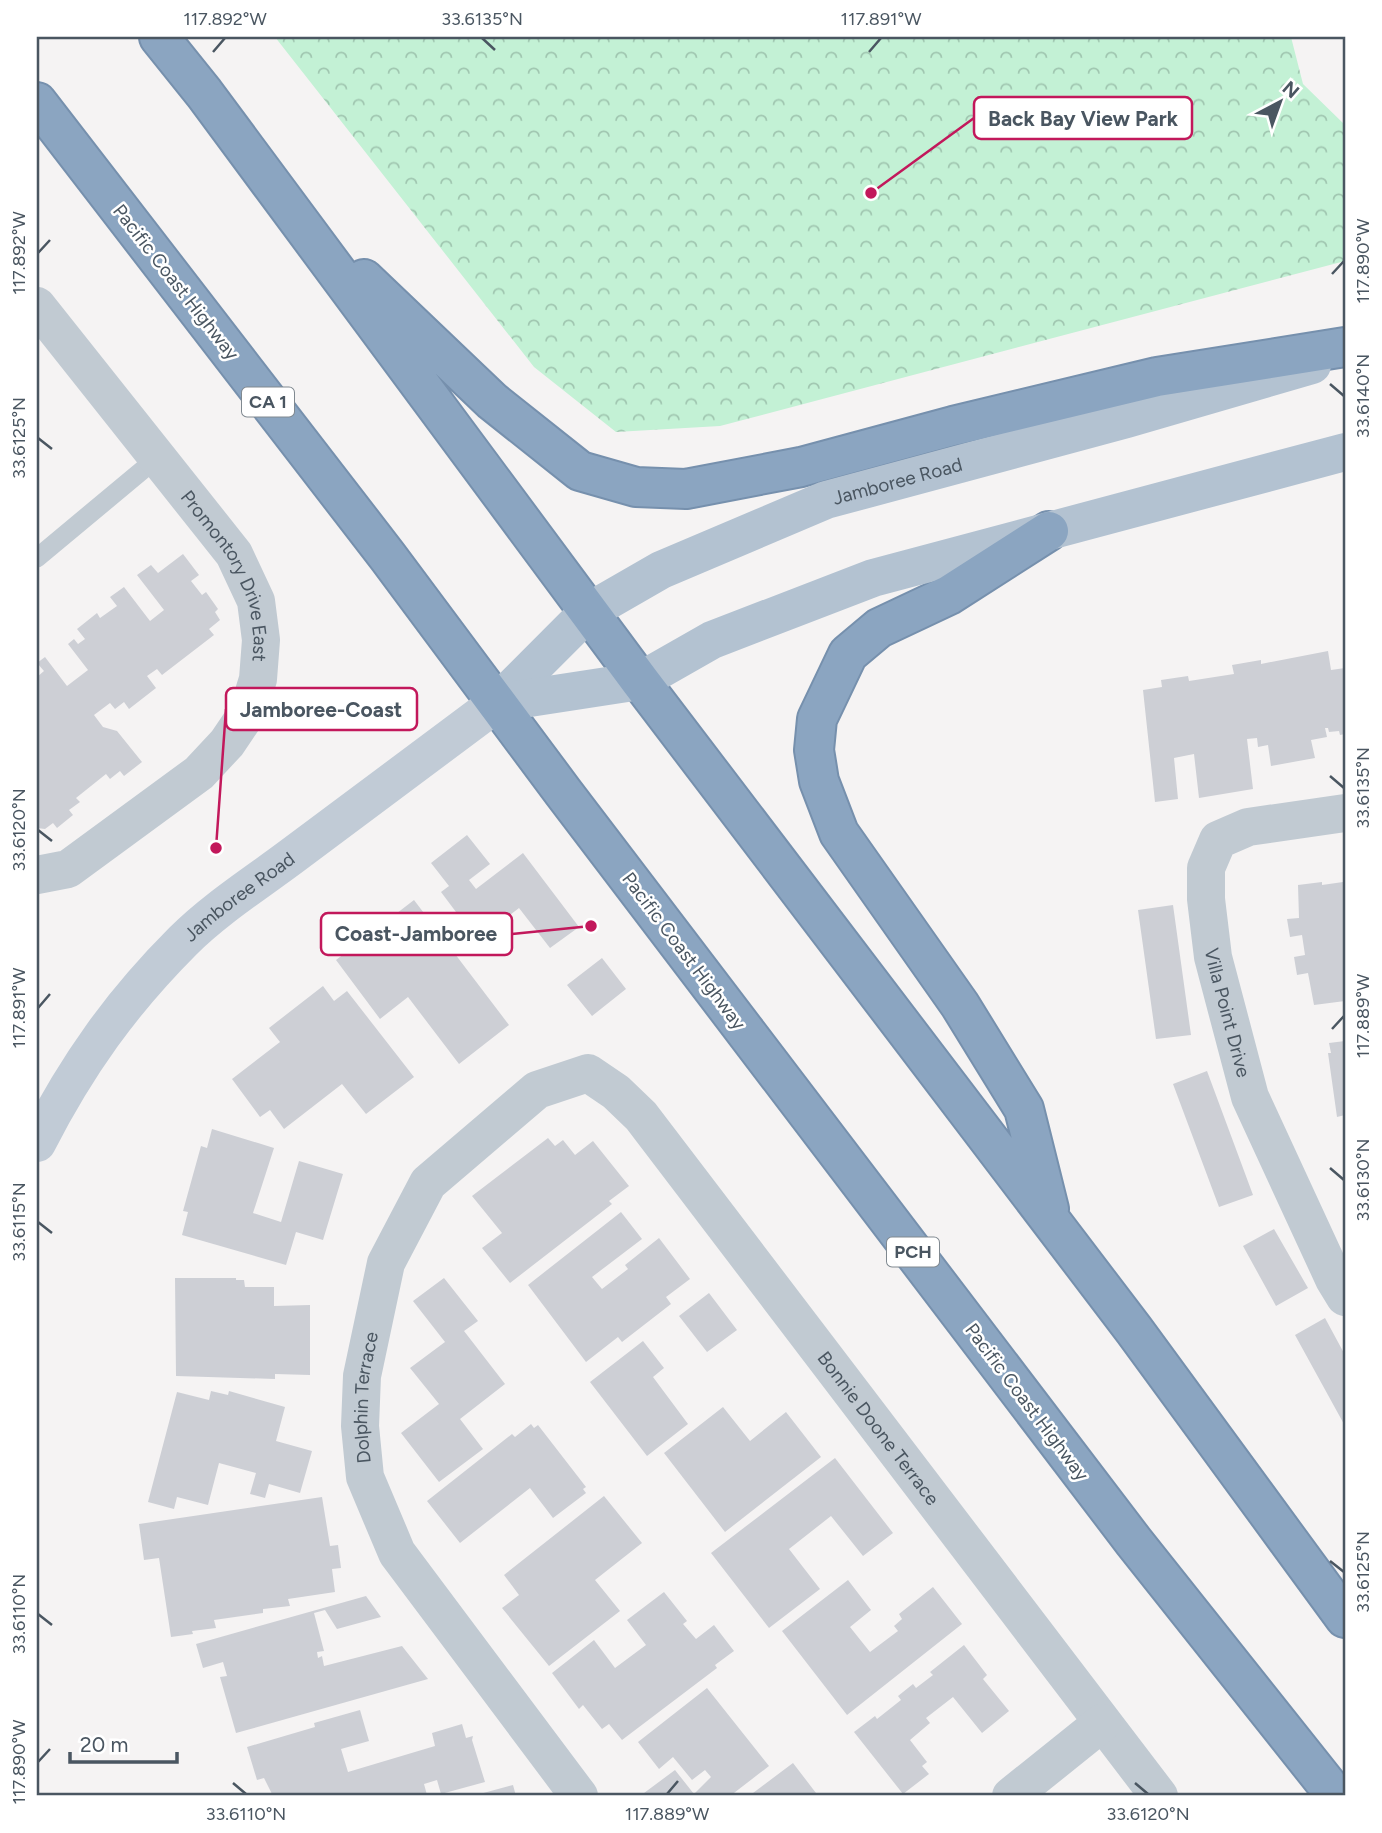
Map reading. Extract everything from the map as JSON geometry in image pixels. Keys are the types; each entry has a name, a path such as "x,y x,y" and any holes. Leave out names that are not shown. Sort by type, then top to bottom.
{"highway":[{"path":"159,37 640,681 1142,1341 1345,1618"},
{"name":"Pacific Coast Highway","path":"37,102 380,546 496,703 1134,1542 1336,1796"},
{"path":"287,205 492,401 580,471 636,487 686,489 801,467 953,426 1157,377 1345,347"},
{"path":"1049,531 949,595 879,628 848,654 817,719 814,750 819,780 839,833 960,1005 1024,1109 1054,1225"}],"main road":[{"name":"Jamboree Road","path":"37,1143 64,1090 99,1037 143,983 186,939 244,892 496,703 588,612 661,570 825,500 1127,419 1345,355"},
{"name":"Jamboree Road","path":"496,703 640,681 712,640 873,578 1345,452"}],"street":[{"name":"Promontory Drive East","path":"37,306 234,554 256,601 261,640 258,679 248,712 227,743 199,773 68,869 37,875"},
{"name":"Villa Point Drive","path":"1345,813 1248,827 1218,840 1206,868 1206,900 1213,957 1250,1097 1334,1279 1345,1297"},
{"name":"Bonnie Doone Terrace","path":"588,1073 616,1092 641,1116 1158,1796"},
{"name":"Dolphin Terrace","path":"579,1796 397,1553 365,1477 360,1426 362,1376 386,1263 428,1183 537,1090 588,1073"},
{"path":"1011,1796 1102,1723"}],"lane":[{"path":"37,558 157,457"}],"green space":[{"path":"275,37 1291,37 1303,84 1345,125 1345,261 720,426 616,432 534,367"}],"building":[{"path":"183,554 199,575 191,581 202,595 206,592 218,609 215,612 220,620 209,629 214,635 162,675 157,669 147,676 156,688 129,709 124,702 115,709 110,703 94,715 103,727 117,731 142,762 124,776 120,771 110,779 106,774 76,798 80,802 69,810 73,815 57,828 53,823 45,829 37,828 37,677 44,671 37,663 45,657 67,686 88,670 68,644 74,639 78,644 85,639 77,629 97,613 100,618 117,606 110,597 124,587 150,621 164,610 137,575 151,565 158,573"},
{"path":"1328,651 1331,670 1345,668 1345,734 1340,735 1339,731 1329,732 1328,728 1325,728 1327,737 1311,740 1315,758 1271,766 1268,745 1258,747 1257,738 1247,739 1253,789 1199,798 1194,754 1174,758 1178,799 1155,802 1143,690 1162,687 1161,680 1188,676 1189,681 1234,674 1232,665 1261,660 1261,664"},
{"path":"467,835 490,864 469,880 476,889 523,853 579,927 550,948 519,908 477,940 441,892 449,886 431,863"},
{"path":"1322,882 1322,885 1343,882 1345,1001 1314,1005 1308,973 1297,975 1294,957 1305,955 1302,935 1290,937 1287,919 1299,918 1298,885"},
{"path":"414,900 509,1025 459,1064 408,997 380,1019 336,960"},
{"path":"1173,905 1191,1035 1156,1039 1138,910"},
{"path":"602,958 626,989 592,1016 567,985"},
{"path":"323,986 334,1001 347,991 414,1077 366,1114 342,1084 284,1129 270,1110 260,1117 232,1079 280,1042 269,1028"},
{"path":"1345,1041 1345,1115 1337,1117 1329,1043"},
{"path":"1207,1071 1253,1195 1219,1207 1173,1084"},
{"path":"212,1129 274,1148 253,1213 281,1222 299,1161 343,1174 323,1240 296,1232 286,1265 182,1235 188,1212 183,1211 201,1146 207,1148"},
{"path":"548,1138 555,1146 563,1140 575,1155 593,1141 629,1186 609,1201 612,1204 510,1283 482,1248 502,1233 472,1196"},
{"path":"621,1212 642,1239 592,1277 602,1289 628,1269 625,1265 659,1238 690,1279 666,1297 671,1304 622,1342 618,1337 586,1362 528,1285"},
{"path":"1274,1229 1308,1288 1276,1306 1243,1246"},
{"path":"175,1278 236,1278 244,1280 245,1287 274,1287 274,1306 310,1305 310,1375 275,1374 275,1379 176,1376"},
{"path":"444,1278 478,1321 464,1331 505,1384 460,1419 483,1449 439,1482 401,1433 439,1404 410,1368 445,1342 413,1301"},
{"path":"709,1293 737,1330 707,1352 679,1316"},
{"path":"1325,1318 1345,1355 1345,1426 1295,1335"},
{"path":"643,1341 664,1368 653,1377 688,1424 647,1456 590,1382"},
{"path":"211,1391 228,1395 229,1391 285,1407 276,1441 312,1451 300,1493 269,1484 265,1498 250,1494 256,1473 219,1463 208,1505 177,1497 174,1509 148,1502 177,1392 209,1400"},
{"path":"723,1407 750,1441 786,1412 821,1457 725,1532 664,1453"},
{"path":"531,1424 534,1428 538,1425 586,1487 583,1489 586,1493 553,1518 530,1488 460,1543 427,1501 512,1434 515,1437"},
{"path":"835,1458 893,1533 863,1556 831,1516 789,1549 820,1589 769,1628 711,1553"},
{"path":"604,1496 642,1543 595,1580 620,1611 549,1666 502,1608 519,1595 504,1575"},
{"path":"322,1497 330,1546 338,1545 341,1568 332,1569 335,1592 288,1599 290,1606 214,1620 216,1628 171,1637 159,1558 144,1560 139,1524"},
{"path":"848,1580 871,1610 850,1627 870,1652 898,1631 894,1626 902,1619 899,1614 933,1587 962,1624 847,1715 782,1631"},
{"path":"664,1592 687,1621 683,1624 696,1639 714,1625 734,1651 715,1665 717,1668 622,1740 609,1724 602,1729 583,1705 579,1709 552,1673 594,1640 615,1668 646,1645 627,1620"},
{"path":"366,1596 381,1617 337,1629 325,1610 314,1613 324,1651 317,1652 318,1658 322,1656 324,1666 402,1646 428,1679 236,1733 220,1677 227,1676 223,1662 203,1668 196,1644"},
{"path":"964,1645 987,1675 983,1679 1009,1711 982,1733 953,1697 926,1718 930,1723 910,1740 927,1762 922,1766 929,1774 903,1794 854,1732 875,1716 877,1719 901,1700 898,1696 913,1684 916,1688 933,1675 930,1672"},
{"path":"707,1688 769,1766 730,1796 640,1796 675,1770 694,1794 711,1777 705,1770 692,1780 673,1757 659,1769 638,1742"},
{"path":"360,1710 369,1741 341,1749 348,1772 435,1746 432,1733 462,1724 466,1738 473,1736 485,1782 441,1794 437,1780 424,1784 427,1795 424,1796 273,1796 264,1778 257,1780 247,1747 315,1727 314,1723"},
{"path":"793,1763 816,1793 812,1796 749,1796"},
{"path":"513,1785 516,1796 476,1796 476,1795"}],"place":[{"name":"Back Bay View Park","path":"871,193"},
{"name":"Jamboree-Coast","path":"216,848"},
{"name":"Coast-Jamboree","path":"591,926"}]}
